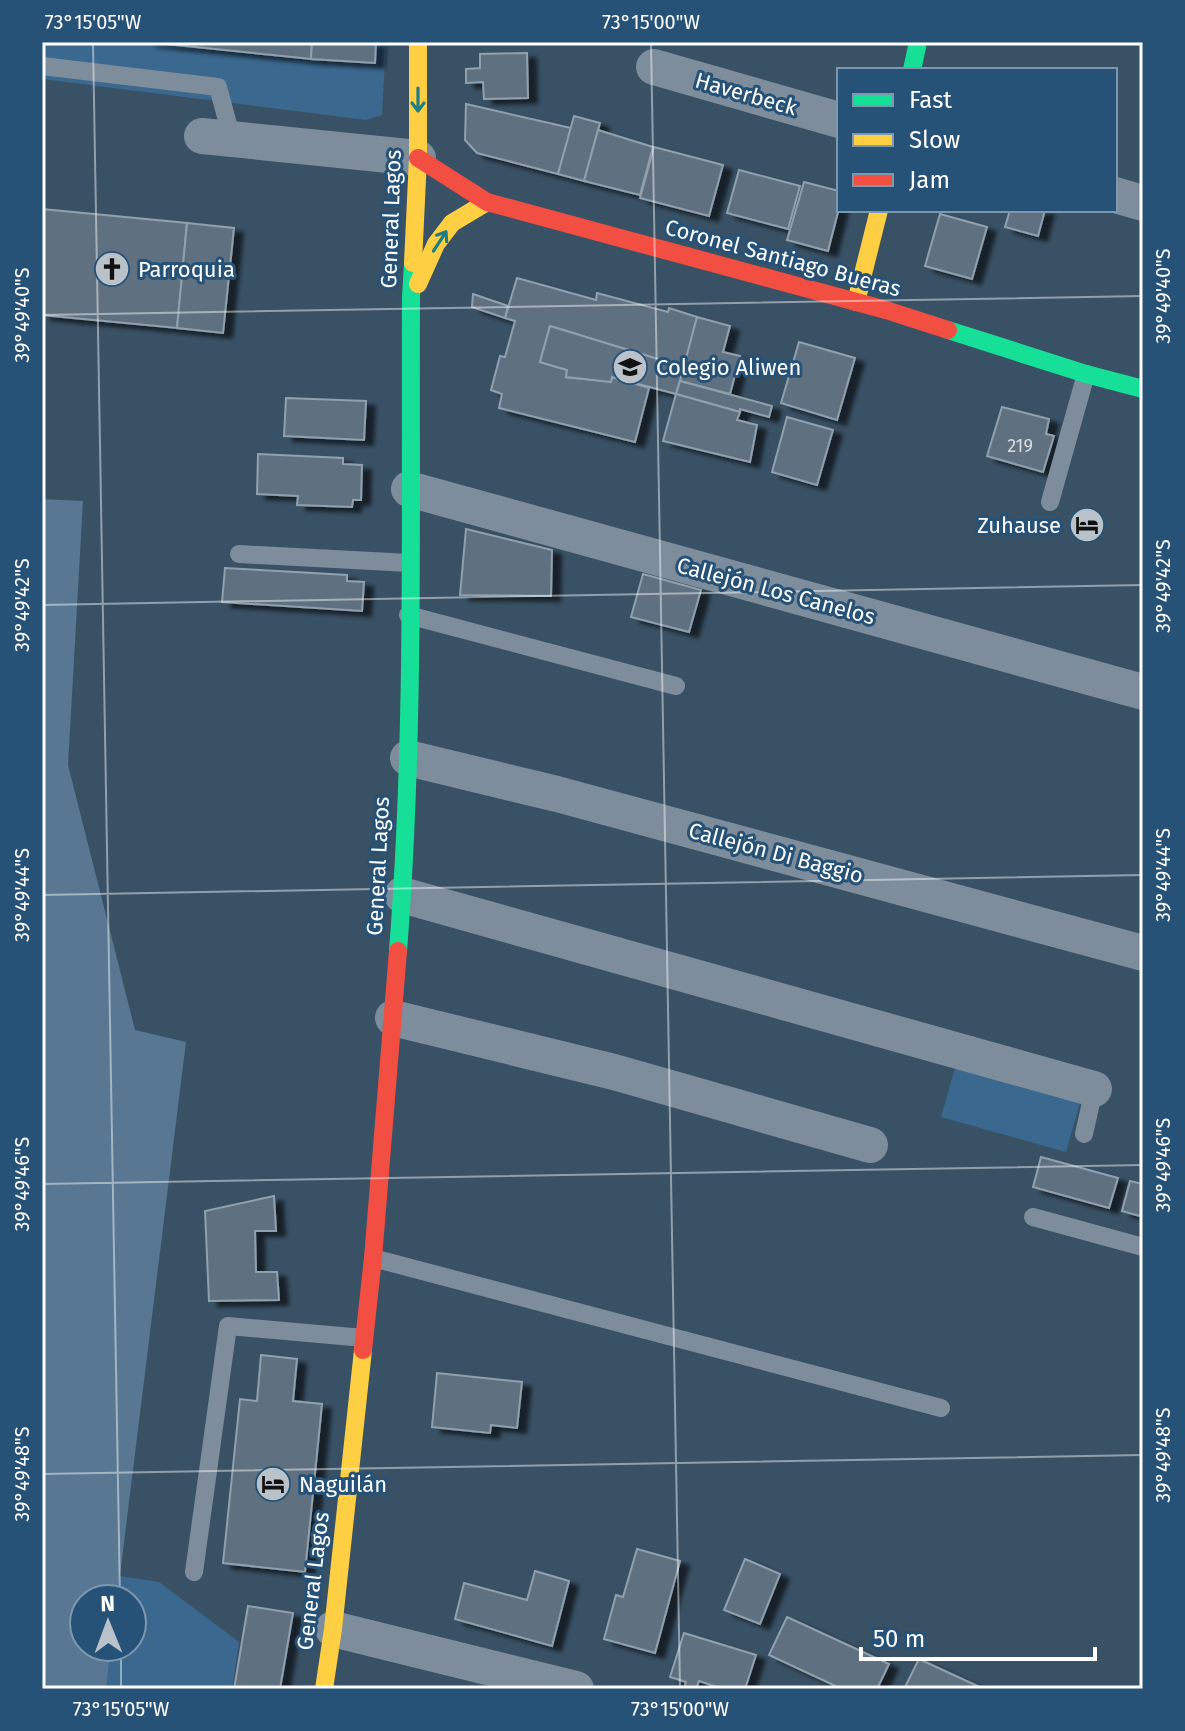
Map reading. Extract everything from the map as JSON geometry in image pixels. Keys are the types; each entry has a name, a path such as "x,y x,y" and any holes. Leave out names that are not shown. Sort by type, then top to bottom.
{"main road":[{"name":"General Lagos","path":"324,1689 373,1258 402,895 408,758 411,297 418,158 418,42"},
{"path":"912,68 918,42"},
{"name":"Coronel Santiago Bueras","path":"418,158 487,202 856,302 1143,389"},
{"path":"411,297 436,244 452,223 487,202"},
{"path":"856,302 878,212"}],"street":[{"name":"Haverbeck","path":"654,67 837,119"},
{"path":"217,138 418,158"},
{"path":"1117,196 1143,203"},
{"name":"Callejón Los Canelos","path":"409,489 1143,692"},
{"name":"Callejón Di Baggio","path":"408,758 573,798 1143,953"},
{"path":"402,895 1094,1089"},
{"path":"393,1018 614,1072 870,1145"},
{"path":"333,1629 576,1689"}],"lane":[{"path":"42,66 218,87 217,138"},
{"path":"1050,502 1086,374"},
{"path":"239,554 409,563"},
{"path":"408,615 676,686"},
{"path":"1084,1134 1094,1089"},
{"path":"1033,1217 1143,1247"},
{"path":"373,1258 941,1408"},
{"path":"194,1572 228,1326 364,1338"}],"shaded area":[{"path":"42,42 386,42 382,115 366,120 42,79"},
{"path":"42,499 83,501 68,765 135,1030 186,1042 119,1583 68,1583 68,1663 109,1663 106,1689 42,1689"},
{"path":"956,1064 1081,1099 1066,1152 941,1117"},
{"path":"120,1576 159,1582 239,1642 232,1689 106,1689 109,1663 148,1663 148,1583 119,1583"}],"building":[{"path":"147,42 312,42 311,59"},
{"path":"312,42 376,42 375,63 311,59"},
{"path":"527,53 528,98 484,99 483,82 466,83 466,69 480,68 480,54"},
{"path":"466,104 571,128 558,174 477,153 465,140"},
{"path":"574,116 600,123 584,181 558,174"},
{"path":"598,130 653,147 640,195 584,181"},
{"path":"654,147 723,165 709,216 640,198"},
{"path":"739,170 800,186 788,229 727,213"},
{"path":"804,182 837,190 838,212 828,251 787,240"},
{"name":"Parroquia","path":"42,209 187,223 177,328 42,315"},
{"path":"1009,212 1044,212 1038,236 1005,227"},
{"path":"940,214 987,227 972,279 925,266"},
{"path":"187,223 234,228 223,333 177,328"},
{"path":"517,278 596,300 597,293 697,317 684,367 550,326 540,362 567,370 566,377 611,382 612,377 649,388 635,442 499,408 502,394 491,390 500,356 505,357 515,321 505,318"},
{"path":"473,294 508,306 505,318 472,307"},
{"path":"697,317 730,326 723,352 740,356 730,394 680,381"},
{"path":"550,326 684,367 676,394 612,377 611,382 566,377 567,370 540,362"},
{"path":"799,342 855,358 837,420 781,403"},
{"path":"680,381 772,406 769,417 676,394"},
{"path":"676,394 740,412 737,420 757,425 750,462 663,441"},
{"path":"286,398 366,401 364,440 284,436"},
{"name":"Zuhause","path":"1002,407 1049,419 1046,434 1054,436 1043,472 987,456"},
{"path":"787,417 833,430 817,485 772,472"},
{"path":"258,454 343,458 343,464 362,465 361,500 353,500 352,507 297,505 298,496 257,494"},
{"path":"466,529 552,550 551,596 460,595"},
{"path":"225,568 347,575 347,581 364,582 362,611 222,602"},
{"path":"643,574 701,590 689,632 631,617"},
{"path":"1041,1157 1118,1178 1109,1208 1033,1187"},
{"path":"1130,1181 1143,1184 1143,1217 1122,1211"},
{"path":"274,1196 276,1231 255,1231 256,1272 277,1272 279,1300 209,1301 205,1211"},
{"name":"Naguilán","path":"261,1355 297,1359 293,1401 322,1404 305,1572 223,1563 240,1399 257,1401"},
{"path":"437,1373 522,1382 517,1428 491,1425 490,1433 432,1427"},
{"path":"637,1549 680,1561 655,1653 604,1639 616,1595 623,1597"},
{"path":"745,1559 780,1574 760,1624 724,1610"},
{"path":"535,1571 569,1581 552,1646 455,1619 464,1583 527,1600"},
{"path":"248,1606 293,1613 280,1689 234,1689"},
{"path":"787,1617 889,1664 877,1689 842,1689 769,1655"},
{"path":"684,1633 756,1655 745,1689 723,1689 699,1681 696,1689 684,1689 686,1682 670,1677"},
{"path":"919,1659 984,1689 904,1689"}],"traffic: fast":[{"path":"912,68 918,42"},
{"path":"398,951 409,706 413,263"},
{"path":"948,330 1143,389"}],"traffic: slow":[{"path":"413,263 418,158 418,42"},
{"path":"418,284 436,244 452,223 487,202"},
{"path":"856,302 878,212"},
{"path":"324,1689 363,1350"}],"traffic: jam":[{"path":"418,158 487,202 886,310 948,330"},
{"path":"363,1350 398,951"}],"place":[{"name":"Parroquia","path":"112,269"},
{"name":"Colegio Aliwen","path":"630,367"},
{"name":"Zuhause","path":"1087,525"},
{"name":"Naguilán","path":"273,1484"}]}
